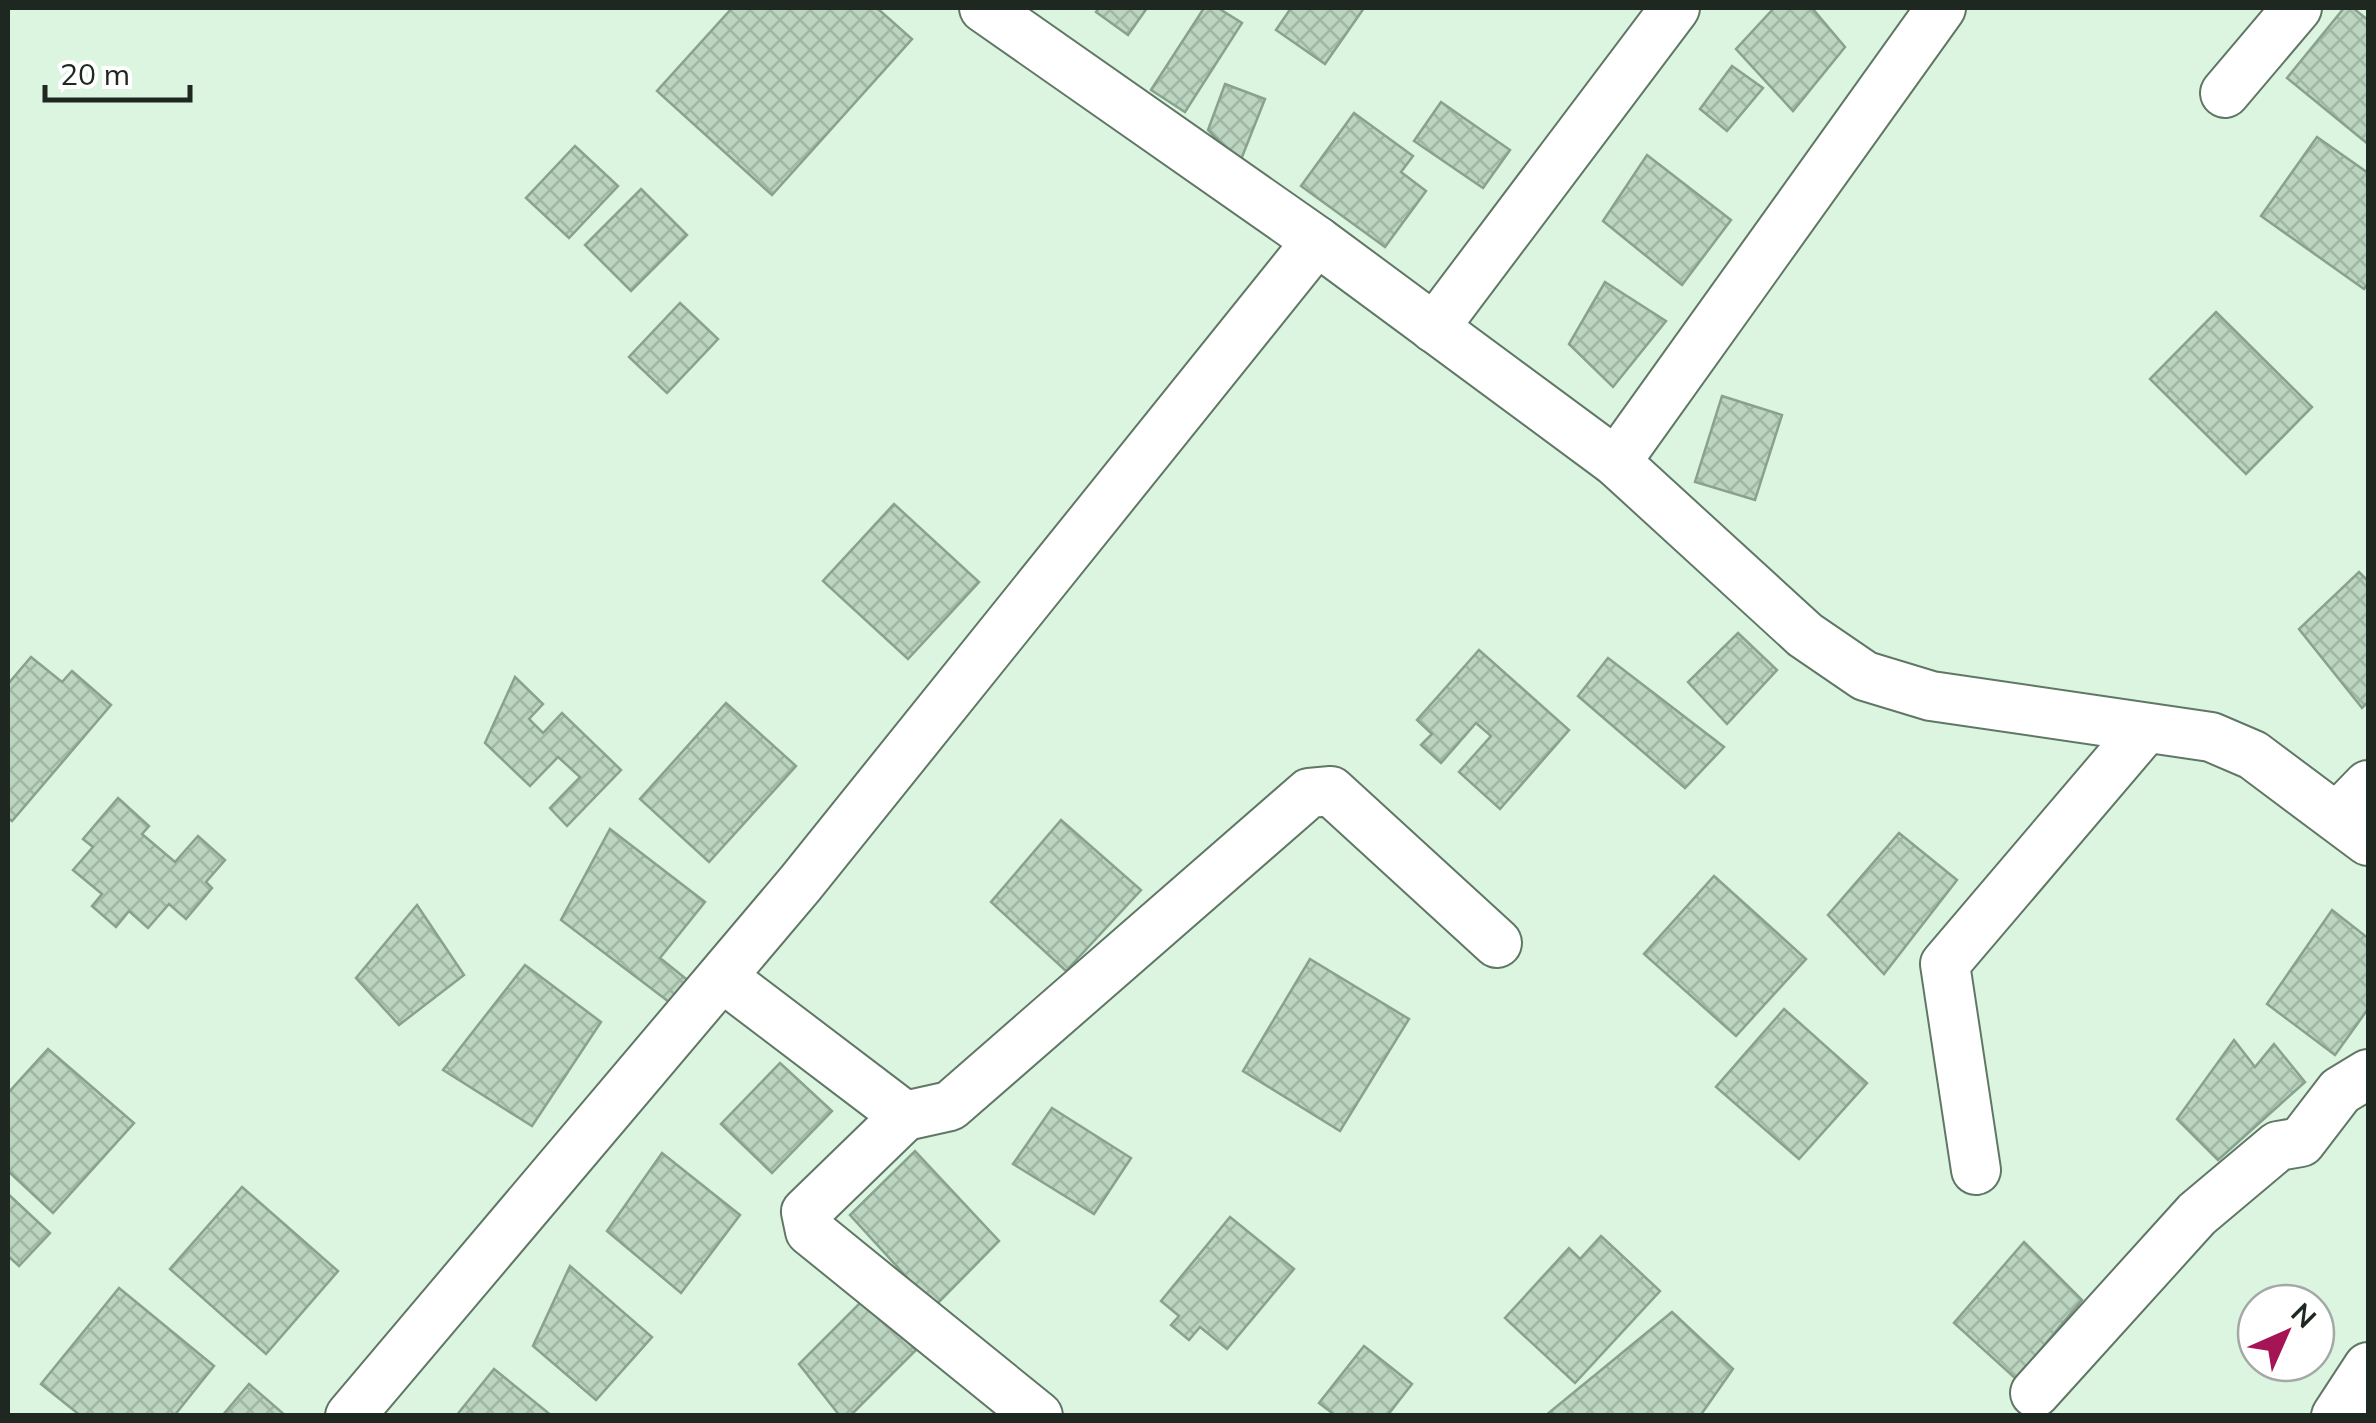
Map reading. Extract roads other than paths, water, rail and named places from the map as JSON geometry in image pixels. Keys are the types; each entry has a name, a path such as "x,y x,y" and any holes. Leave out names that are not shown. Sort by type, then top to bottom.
{"street":[{"path":"984,8 1317,241 1616,462 1805,635 1864,676 1930,696 2212,737 2253,755 2358,814"},
{"path":"1434,328 1675,8"},
{"path":"1616,462 1942,8"},
{"path":"2225,94 2297,8"},
{"path":"350,1416 722,977 1317,241"},
{"path":"1976,1170 1945,964 2146,728"},
{"path":"1038,1416 810,1231 806,1212 905,1116 950,1106 1309,793 1331,791 1498,943"},
{"path":"722,977 905,1116"},
{"path":"2034,1393 2197,1214 2278,1146 2301,1142 2340,1091 2368,1074"},
{"path":"2336,1416 2368,1367"}]}
